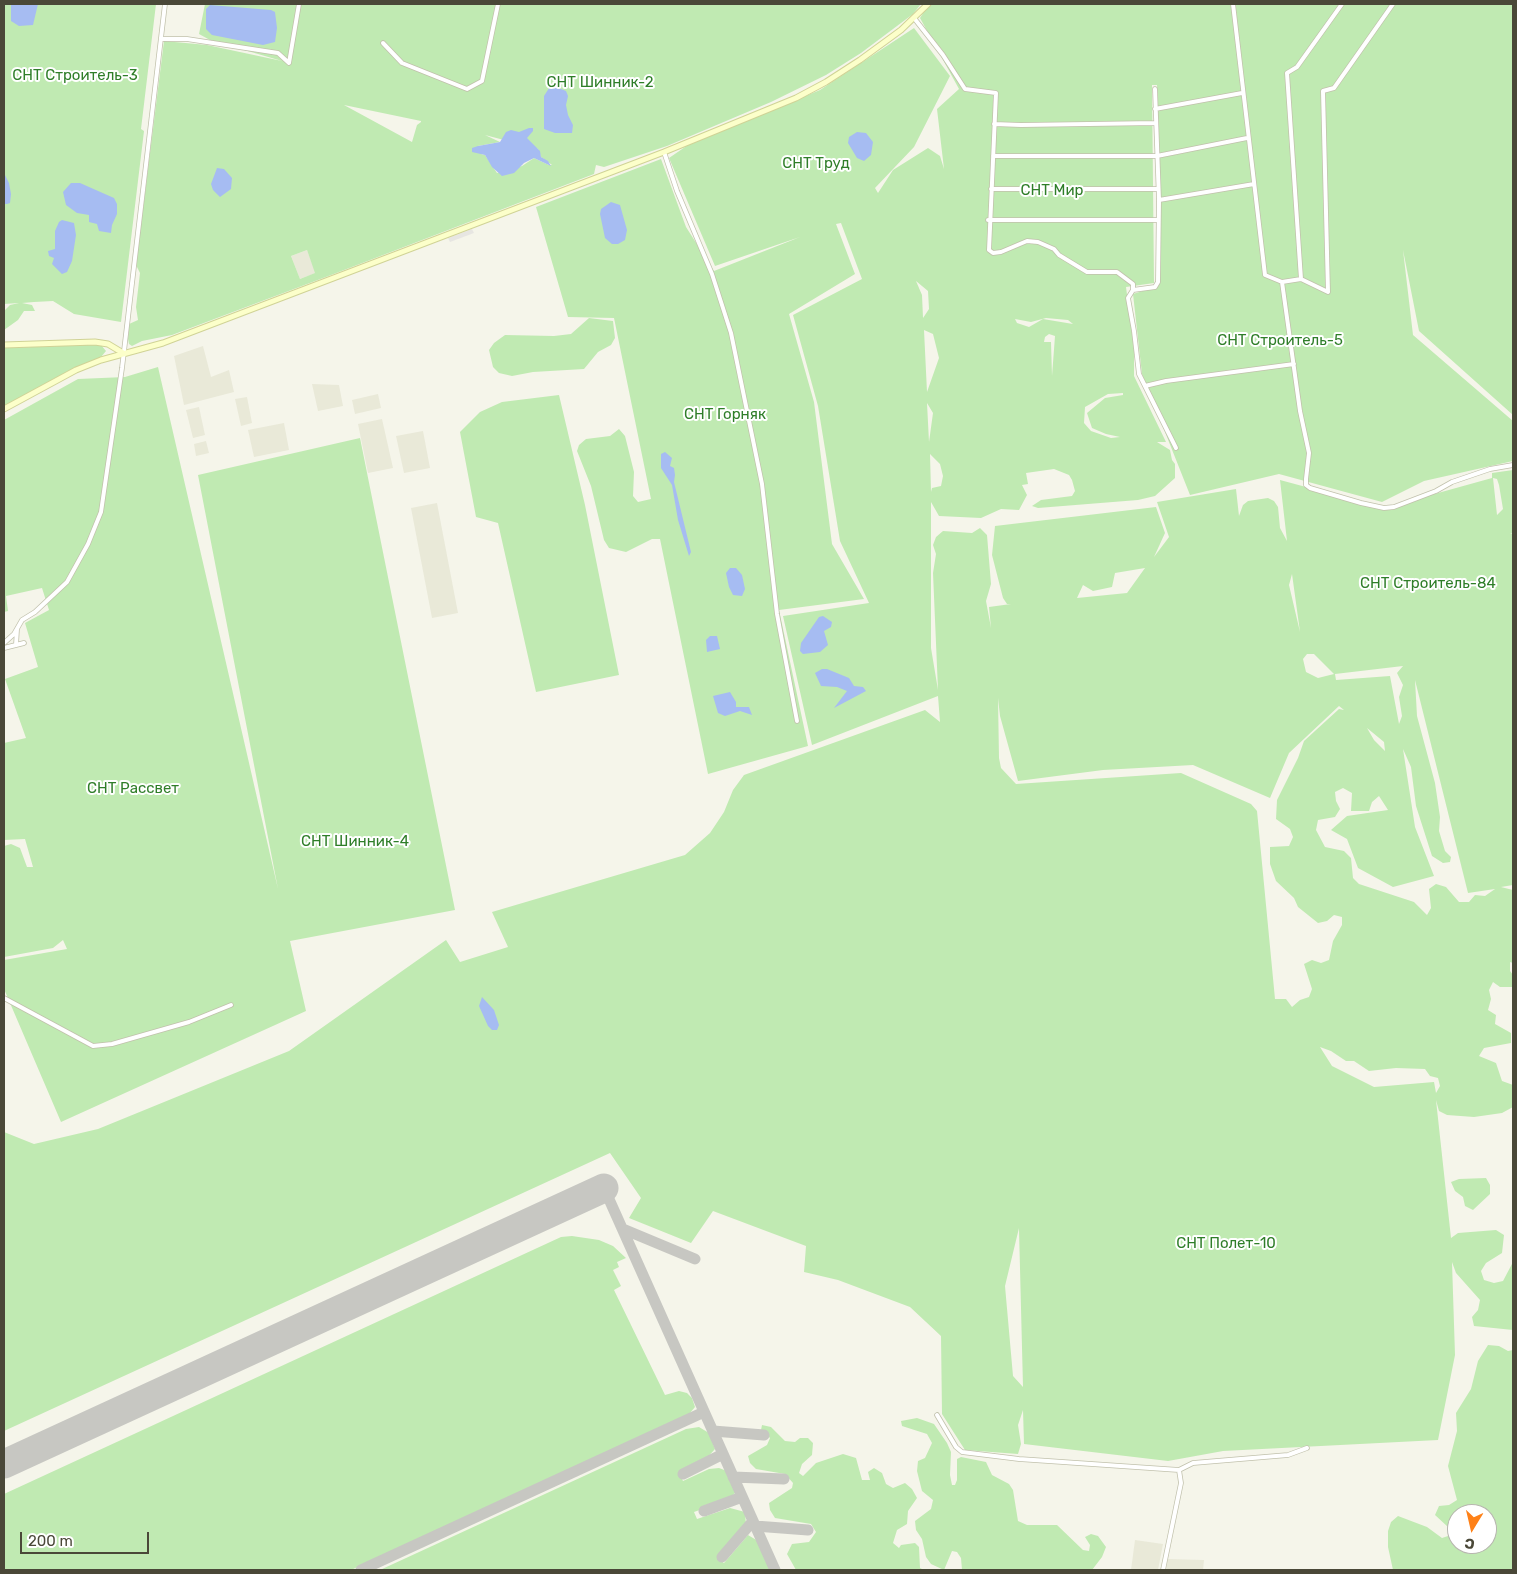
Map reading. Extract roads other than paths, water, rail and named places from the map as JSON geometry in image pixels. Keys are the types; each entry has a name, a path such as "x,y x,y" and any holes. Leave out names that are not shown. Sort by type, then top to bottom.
{"street":[{"path":"4,643 22,620 35,612 67,582 98,524 106,481 123,353 165,4"},
{"path":"162,39 187,39 278,53 289,63 299,4"},
{"path":"382,43 402,63 467,89 482,81 498,4"},
{"path":"4,409 76,370 123,353 135,352 163,342 664,152 812,91 860,60 914,18 928,4"},
{"path":"1233,4 1247,138 1265,275 1282,282 1301,279 1328,292 1323,91 1334,88 1393,4"},
{"path":"1301,279 1287,73 1297,68 1342,4"},
{"path":"914,18 943,55 965,89 996,93 988,220 989,250 993,253 1001,252 1027,241 1038,242 1054,249 1059,255 1087,272 1117,272 1126,276 1133,284 1133,290 1128,298 1134,331 1138,374 1146,386 1176,448"},
{"path":"1133,290 1155,287 1158,282 1159,200 1156,89"},
{"path":"1156,109 1242,92"},
{"path":"994,124 1021,126 1156,123"},
{"path":"993,156 1157,156 1247,138"},
{"path":"664,152 677,191 705,255 731,333 762,484 777,614 797,721"},
{"path":"1159,200 1254,184"},
{"path":"991,189 1158,189"},
{"path":"988,220 1158,220"},
{"path":"1282,282 1309,454 1306,485 1310,488 1384,508 1394,507 1436,491 1452,482 1513,465"},
{"path":"4,345 95,342 108,344 123,353"},
{"path":"1146,386 1166,381 1294,364"},
{"path":"16,645 18,627"},
{"path":"4,648 24,643"},
{"path":"4,998 93,1046 112,1044 189,1022 231,1006"},
{"path":"936,1415 956,1447 970,1455 1179,1470 1193,1463 1288,1455 1307,1448"},
{"path":"1162,1570 1181,1483 1179,1470"}],"water":[{"path":"11,4 38,4 33,25 19,26 11,21"},
{"path":"210,5 271,10 275,12 277,28 275,42 263,45 212,35 206,29 206,9"},
{"path":"551,85 566,91 568,96 566,105 568,115 573,125 572,133 555,133 544,129 544,96"},
{"path":"533,128 533,131 527,138 540,151 541,157 548,161 551,166 534,158 524,163 514,173 502,176 492,167 485,155 472,152 472,148 500,142 506,132 511,130 519,132"},
{"path":"857,132 866,133 873,142 871,155 864,161 857,158 848,143 849,137"},
{"path":"217,168 224,169 232,178 231,189 220,197 213,190 211,184"},
{"path":"4,173 9,183 11,194 10,203 7,204 4,204"},
{"path":"71,183 80,183 114,198 117,204 117,214 111,233 99,231 97,224 89,222 89,215 77,213 66,205 63,192"},
{"path":"611,202 620,205 627,230 625,240 618,244 612,244 605,238 600,214 601,209"},
{"path":"62,220 74,223 76,235 72,261 67,272 62,274 52,264 54,258 49,256 48,251 55,249 55,231"},
{"path":"665,452 672,458 670,466 674,468 674,482 691,552 689,556 678,520 672,485 661,468 661,454"},
{"path":"730,568 736,568 742,575 745,589 742,596 733,595 729,587 726,573"},
{"path":"823,616 832,622 831,627 824,631 828,645 820,652 803,654 800,651 801,643 819,617"},
{"path":"710,636 717,636 720,649 707,652 706,640"},
{"path":"822,669 827,669 849,678 854,686 863,687 866,691 834,708 847,691 837,687 821,686 815,673"},
{"path":"730,692 736,702 736,707 749,707 752,715 740,711 725,716 718,713 713,696"},
{"path":"482,997 494,1010 499,1025 497,1030 492,1030 488,1026 479,1006"}],"park label":[{"name":"СНТ Строитель-3","path":"75,76"},
{"name":"СНТ Шинник-2","path":"600,83"},
{"name":"СНТ Труд","path":"816,164"},
{"name":"СНТ Мир","path":"1052,191"},
{"name":"СНТ Строитель-5","path":"1280,341"},
{"name":"СНТ Горняк","path":"725,415"},
{"name":"СНТ Строитель-84","path":"1428,584"},
{"name":"СНТ Рассвет","path":"133,789"},
{"name":"СНТ Шинник-4","path":"355,842"},
{"name":"СНТ Полет-10","path":"1226,1244"}]}
